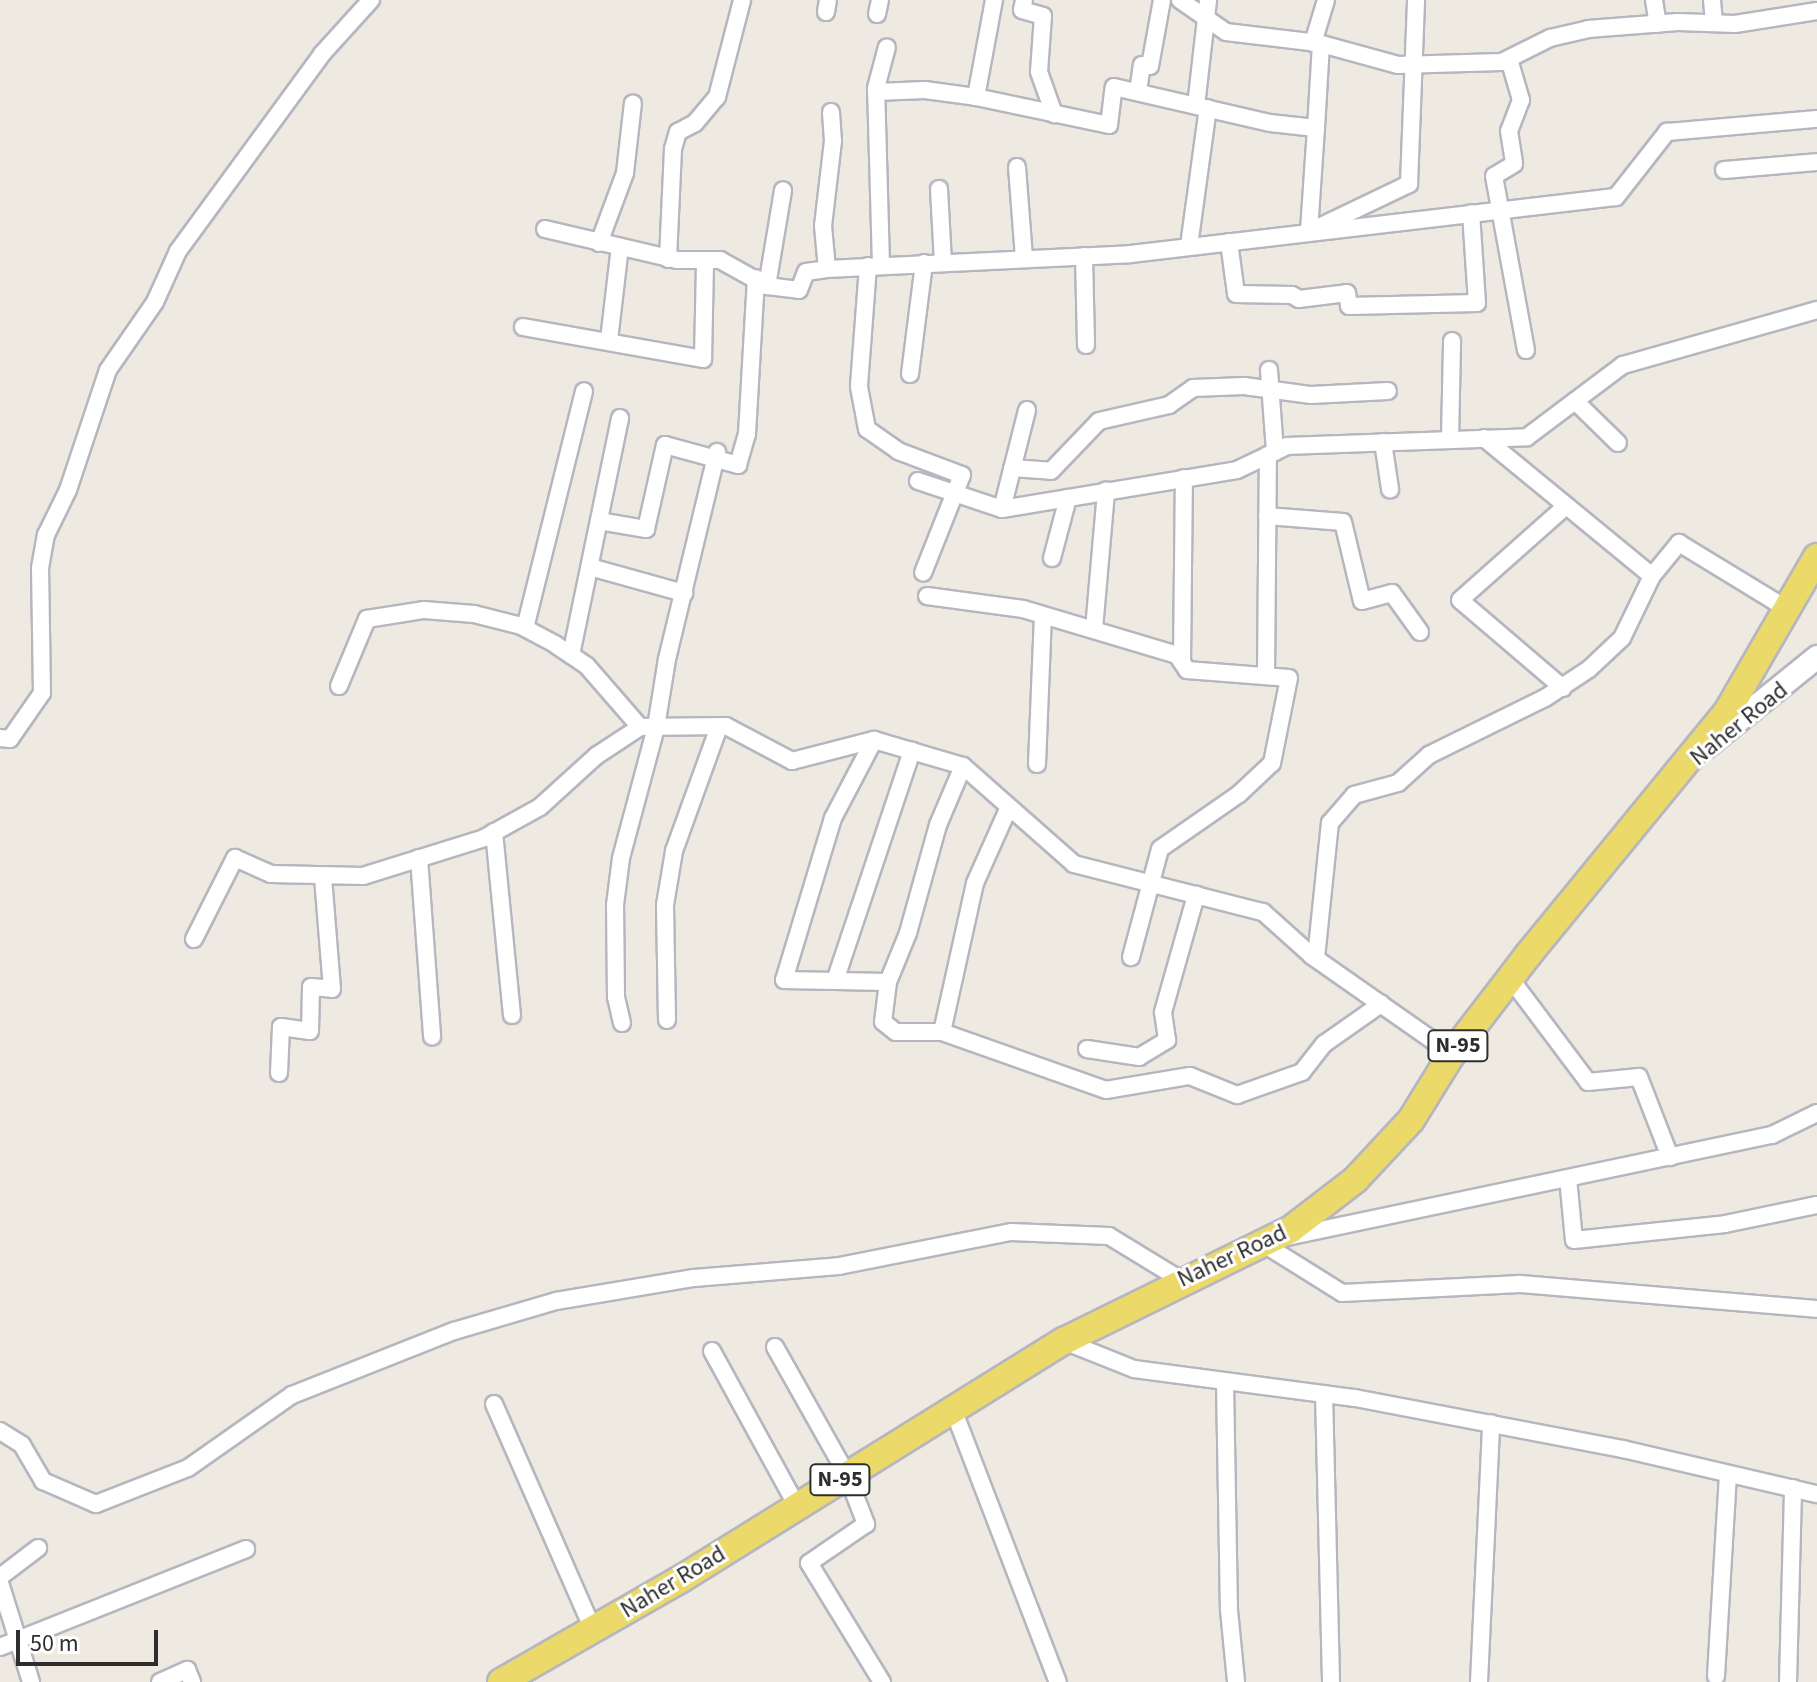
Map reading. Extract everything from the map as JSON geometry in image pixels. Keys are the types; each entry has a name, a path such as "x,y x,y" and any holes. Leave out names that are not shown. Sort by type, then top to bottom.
{"main road":[{"path":"1693,758 1727,712 1817,557"},
{"name":"Naher Road","path":"501,1682 797,1506 1064,1341 1181,1280 1290,1230 1355,1180 1411,1120 1452,1054 1510,978 1693,758 1817,657"}],"street":[{"path":"0,738 10,739 42,693 40,568 46,535 68,490 108,370 155,302 178,251 322,54 371,0"},
{"path":"668,259 673,149 678,132 695,123 717,97 742,0"},
{"path":"976,97 994,0"},
{"path":"1024,0 1022,10 1043,16 1039,72 1054,114"},
{"path":"1138,92 1142,65 1150,66 1162,0"},
{"path":"1180,0 1206,8 1226,32 1317,44 1411,64 1509,59 1550,38 1658,24 1714,23 1817,11"},
{"path":"1309,232 1316,128 1317,44 1326,0"},
{"path":"1309,232 1409,184 1411,64 1416,0"},
{"path":"1654,0 1658,24"},
{"path":"1712,0 1714,23"},
{"path":"1189,246 1202,107 1206,8"},
{"path":"887,47 876,92 875,265 859,387 867,429 898,451 962,475 923,573"},
{"path":"1509,59 1521,100 1509,131 1514,164 1494,176 1526,350"},
{"path":"876,92 925,90 976,97 1109,125 1114,87 1316,128"},
{"path":"599,243 625,173 633,103"},
{"path":"827,269 823,226 833,141 831,112"},
{"path":"545,229 668,259 720,260 762,282 799,290 806,272 827,269 1084,256 1616,197 1667,132 1817,119"},
{"path":"1724,170 1817,162"},
{"path":"1017,167 1024,258"},
{"path":"939,189 943,262"},
{"path":"599,521 646,529 665,445 716,455 738,465 747,434 762,282 783,190"},
{"path":"1229,242 1236,294 1292,295 1299,299 1347,293 1349,306 1477,303 1471,213"},
{"path":"609,340 620,247"},
{"path":"1084,256 1086,345"},
{"path":"523,327 703,359 705,260"},
{"path":"910,374 924,263"},
{"path":"918,481 1002,509 1237,470 1287,446 1527,437 1623,365 1817,310"},
{"path":"1450,440 1452,341"},
{"path":"1266,676 1267,516 1271,453 1269,370"},
{"path":"1012,468 1051,471 1099,421 1169,405 1193,388 1269,390 1311,395 1388,391"},
{"path":"525,628 584,391"},
{"path":"1575,401 1618,443"},
{"path":"1002,509 1027,410"},
{"path":"571,655 620,418"},
{"path":"1484,438 1652,576"},
{"path":"1383,442 1390,489"},
{"path":"622,1023 616,997 615,905 648,727 684,593 716,455"},
{"path":"1182,662 1184,478"},
{"path":"1094,629 1106,491"},
{"path":"1052,558 1068,498"},
{"path":"1563,688 1460,600 1566,506"},
{"path":"1267,516 1343,522 1362,601 1392,593 1420,632"},
{"path":"1316,958 1330,823 1354,795 1398,783 1429,755 1563,688 1622,638 1652,576 1679,543 1787,609"},
{"path":"590,567 684,593"},
{"path":"927,596 1043,616 1094,629 1177,655 1187,670 1289,678 1272,763 1239,794 1160,849 1131,957"},
{"path":"339,686 367,619 424,610 474,614 525,628 571,655 648,727"},
{"path":"1037,764 1043,616"},
{"path":"194,939 235,858 271,874 363,876 494,832 540,807 596,756 648,727 719,727 792,761 874,740 963,766 1074,864 1263,912 1316,958 1452,1054"},
{"path":"667,1020 665,905 674,851 719,727"},
{"path":"874,740 833,818 784,980 888,982"},
{"path":"835,981 912,751"},
{"path":"963,766 938,825 908,933 888,982 883,1022 896,1032 942,1032 1106,1090 1190,1076 1237,1095 1302,1072 1324,1044 1381,1004"},
{"path":"942,1032 975,883 1009,807"},
{"path":"494,832 512,1015"},
{"path":"419,858 432,1037"},
{"path":"279,1073 281,1027 310,1031 311,987 332,989 323,877"},
{"path":"1087,1049 1139,1057 1167,1040 1163,1012 1196,895"},
{"path":"1510,978 1588,1082 1639,1077 1670,1157"},
{"path":"1262,1243 1772,1135 1817,1113"},
{"path":"1568,1178 1574,1240 1725,1224 1817,1205"},
{"path":"0,1431 22,1445 43,1481 96,1504 188,1468 292,1395 454,1331 556,1301 694,1278 839,1266 1011,1232 1109,1236 1181,1280"},
{"path":"1262,1243 1342,1293 1520,1284 1817,1309"},
{"path":"1064,1341 1134,1369 1324,1394 1491,1423 1817,1494"},
{"path":"775,1347 847,1475 866,1524 809,1563 882,1682"},
{"path":"712,1351 797,1506"},
{"path":"1225,1383 1229,1610 1236,1682"},
{"path":"1324,1394 1331,1682"},
{"path":"494,1404 593,1629"},
{"path":"953,1409 1058,1682"},
{"path":"1479,1682 1491,1423"},
{"path":"1716,1676 1728,1474"},
{"path":"1788,1682 1793,1488"},
{"path":"31,1682 15,1638 0,1580 38,1548"},
{"path":"0,1647 15,1638 246,1549"},
{"path":"160,1682 187,1670 192,1682"}]}
